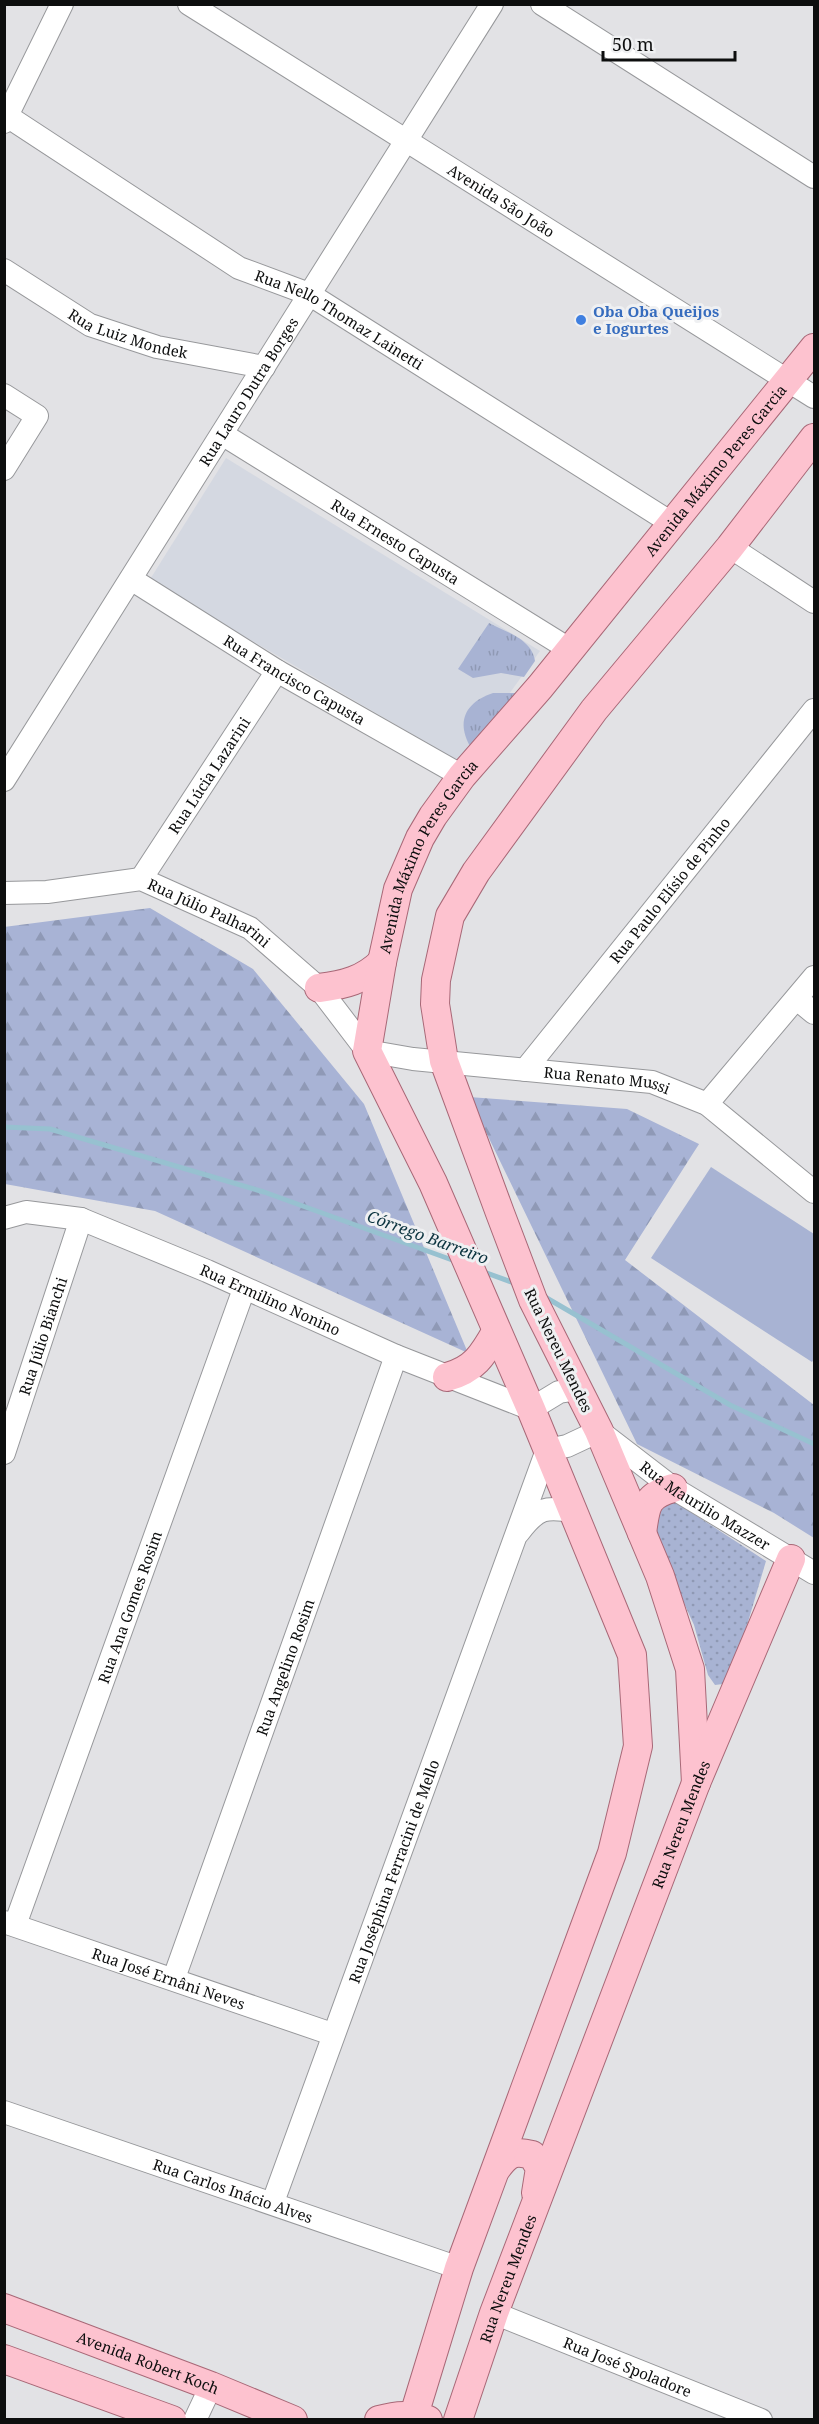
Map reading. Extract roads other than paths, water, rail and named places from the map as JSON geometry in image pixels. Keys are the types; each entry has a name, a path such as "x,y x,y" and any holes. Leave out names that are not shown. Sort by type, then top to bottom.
{"main road":[{"name":"Avenida Máximo Peres Garcia","path":"367,1051 382,962 398,889 408,863 429,824 462,776 673,524 814,348"},
{"path":"444,1061 435,1004 436,980 444,937 457,903 476,872 594,710 730,547 814,438"},
{"path":"319,988 343,985 363,978 382,962"},
{"path":"367,1051 434,1183 473,1280 531,1409 632,1655 638,1746 612,1853 459,2268 421,2417 395,2415 379,2420"},
{"name":"Rua Nereu Mendes","path":"444,1061 533,1300 599,1431 660,1576 690,1669 696,1783 494,2313 458,2420"},
{"path":"447,1377 460,1374 475,1364 485,1353 496,1332"},
{"path":"642,1533 646,1506 656,1493 673,1488"},
{"path":"696,1783 803,1566"},
{"path":"497,2168 507,2155 514,2152 532,2155 538,2161 540,2174 531,2215"},
{"name":"Avenida Robert Koch","path":"4,2308 211,2386 293,2420"},
{"path":"4,2359 172,2420"}],"street":[{"path":"6,117 62,4"},
{"name":"Avenida São João","path":"189,4 814,397"},
{"name":"Rua Lauro Dutra Borges","path":"4,780 492,4"},
{"path":"542,4 814,177"},
{"name":"Rua Nello Thomaz Lainetti","path":"6,117 239,268 309,294 673,524"},
{"name":"Rua Luiz Mondek","path":"4,270 90,325 157,347 264,366"},
{"path":"4,396 37,416 4,469"},
{"name":"Rua Ernesto Capusta","path":"222,434 570,649"},
{"path":"730,547 814,602"},
{"name":"Rua Francisco Capusta","path":"131,579 277,671 462,776"},
{"name":"Rua Lúcia Lazarini","path":"141,879 277,671"},
{"name":"Rua Paulo Elísio de Pinho","path":"525,1070 814,710"},
{"name":"Rua Júlio Palharini","path":"4,893 47,892 141,879 250,928 319,988 367,1051"},
{"path":"707,1104 814,977"},
{"path":"797,999 814,1013"},
{"name":"Rua Renato Mussi","path":"367,1051 386,1056 652,1082 707,1104 814,1192"},
{"name":"Rua Ermilino Nonino","path":"4,1218 26,1212 81,1219 396,1356 531,1409"},
{"name":"Rua Júlio Bianchi","path":"4,1453 81,1219"},
{"name":"Rua Ana Gomes Rosim","path":"10,1923 244,1289"},
{"name":"Rua Angelino Rosim","path":"174,1978 396,1356"},
{"path":"531,1409 552,1395 578,1389"},
{"path":"547,1450 575,1443 599,1431"},
{"name":"Rua Maurilio Mazzer","path":"599,1431 673,1488 803,1566"},
{"name":"Rua Joséphina Ferracini de Mello","path":"273,2202 332,2034 547,1450"},
{"name":"Rua Joséphina Ferracini de Mello","path":"513,1540 530,1518 548,1507 574,1512"},
{"name":"Rua José Ernâni Neves","path":"10,1923 332,2034"},
{"name":"Rua Carlos Inácio Alves","path":"4,2112 273,2202 459,2268"},
{"name":"Rua José Spoladore","path":"494,2313 761,2420"},
{"path":"195,2420 211,2386"}],"waterway":[{"name":"Córrego Barreiro","path":"4,1127 50,1129 264,1192 455,1261"},
{"name":"Córrego Barreiro","path":"481,1271 517,1284"},
{"name":"Córrego Barreiro","path":"545,1297 730,1405 814,1444"}],"place":[{"name":"Oba Oba Queijos e Iogurtes","path":"581,320"}]}
